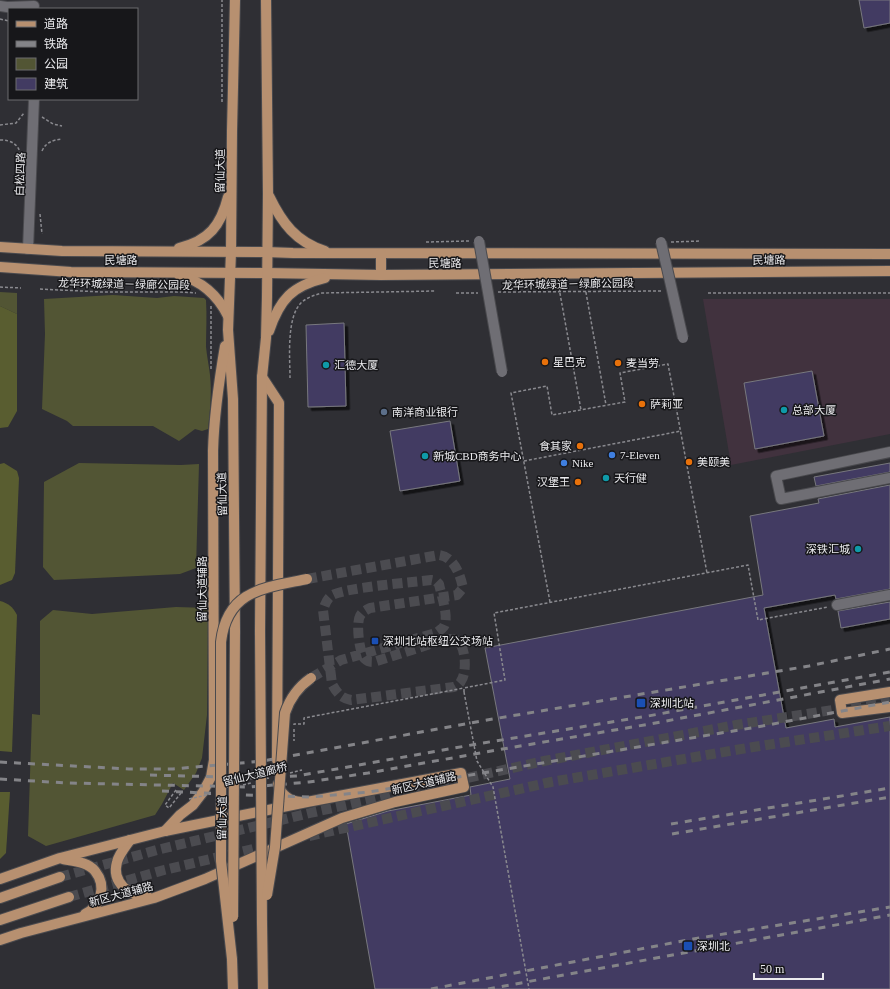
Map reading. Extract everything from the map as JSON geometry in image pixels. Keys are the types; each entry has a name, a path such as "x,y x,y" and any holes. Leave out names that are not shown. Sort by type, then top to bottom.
{"main road":[{"name":"留仙大道","path":"233,989 235,631 232,399 228,317 231,273 235,0"},
{"path":"263,989 260,631 262,377 266,338 268,194 266,0"},
{"path":"167,251 196,243 212,232 224,211 232,177"},
{"path":"268,194 280,217 296,236 311,246 333,254"},
{"name":"民塘路","path":"0,247 62,251 266,252 333,254 890,254"},
{"path":"381,254 381,275"},
{"name":"民塘路","path":"0,267 71,272 339,275 890,271"},
{"path":"170,272 188,277 208,289 223,306 228,317"},
{"path":"266,338 282,304 296,288 306,283 339,275"},
{"name":"留仙大道辅路","path":"165,831 180,815 193,805 203,792 211,777 214,760 213,451 218,387 228,330"},
{"path":"262,377 279,403 278,781 280,791 284,796 297,802 307,802"},
{"path":"232,959 221,861 222,631 233,607 247,596 264,589 307,579"},
{"path":"262,923 276,847 285,713 295,692 311,678"},
{"path":"890,692 840,700 842,713 890,707"},
{"name":"新区大道辅路","path":"0,879 60,858 165,831 307,802 461,773 464,787 378,806 336,821 205,879 154,898 76,918 0,940"},
{"path":"408,784 410,798"},
{"path":"130,840 117,862 117,875 122,886 130,893 154,898"},
{"path":"60,858 78,862 87,866 95,871 101,881 102,891 99,902 89,911 76,918"},
{"path":"0,898 60,877"},
{"path":"0,920 69,897"}],"street":[{"path":"4,7 34,5"},
{"name":"白松四路","path":"28,249 34,100"},
{"path":"479,241 502,372"},
{"path":"661,242 683,338"},
{"path":"890,452 776,476 781,498 890,478"},
{"path":"837,605 890,595"}],"path":[{"path":"222,0 222,102"},
{"path":"0,125 16,123 24,113 25,108"},
{"path":"40,113 43,118 62,126"},
{"path":"41,156 47,143 62,139"},
{"path":"0,140 12,141 16,144 21,154 21,161"},
{"path":"39,209 42,234"},
{"path":"426,242 479,241"},
{"path":"661,242 700,241"},
{"path":"0,287 21,288"},
{"path":"585,287 606,405"},
{"path":"559,288 581,410"},
{"name":"龙华环城绿道－绿廊公园段","path":"40,289 101,292 181,292 198,294"},
{"path":"290,378 292,325 296,311 301,302 314,295 322,293 436,291"},
{"name":"龙华环城绿道－绿廊公园段","path":"493,292 664,291"},
{"path":"708,293 890,292"},
{"path":"456,293 478,293"},
{"path":"210,301 211,369"},
{"path":"550,602 512,393 547,386 552,415 625,402 620,373 668,364 707,573"},
{"path":"524,461 681,431"},
{"path":"294,741 294,724 304,724 304,718 505,680 494,613 748,565 758,620 837,605"},
{"path":"464,688 477,761 493,787 528,989"},
{"name":"留仙大道廊桥","path":"287,774 302,770"},
{"name":"留仙大道廊桥","path":"242,786 257,782"},
{"path":"176,790 164,805 169,808 180,793"},
{"name":"留仙大道廊桥","path":"189,799 212,793"}],"shaded area":[{"path":"703,299 890,299 890,434 731,465"}],"green space":[{"path":"0,292 17,293 17,314 0,306"},
{"path":"113,295 157,298 174,296 204,298 206,300 206,347 211,388 208,429 202,431 195,429 179,441 153,426 73,426 67,421 42,409 45,334 44,299"},
{"path":"0,306 17,314 17,411 8,427 0,428"},
{"path":"4,463 17,471 19,478 15,573 12,580 0,585 0,464"},
{"path":"79,463 199,464 196,568 180,574 54,580 43,567 44,482"},
{"path":"0,601 10,606 17,615 12,752 0,751"},
{"path":"176,607 208,608 207,715 202,758 196,773 184,790 173,783 155,815 46,846 28,836 32,714 40,715 40,621 53,610 92,614"},
{"path":"0,792 10,792 6,853 0,859"}],"building":[{"path":"859,0 890,0 890,23 864,28"},
{"name":"汇德大厦","path":"344,323 346,406 308,407 306,325"},
{"name":"总部大厦","path":"812,371 824,436 755,449 744,383"},
{"name":"新城CBD商务中心","path":"450,421 460,481 400,491 390,431"},
{"path":"890,463 890,472 816,486 814,477"},
{"name":"深圳北站","path":"890,485 890,589 836,599 835,595 764,608 786,728 834,719 835,727 890,717 890,989 375,989 346,824 388,811 471,795 470,787 510,779 485,648 763,595 750,516 819,503 818,499"},
{"path":"890,602 890,619 841,628 838,611"}],"tunnel":[{"path":"307,579 439,555 449,559 456,567 463,588 457,595 370,608 364,611 361,615 358,625 361,651 363,656 365,659 370,662 446,639 457,640 463,649 465,667 460,683 454,687 351,700 340,695 332,684 323,610 329,598 337,593 348,590 431,580 436,581 439,584 441,593 443,598 446,620 442,629 436,633 341,660 311,678"},
{"path":"60,877 157,850 310,813 544,761 736,725 890,701"},
{"path":"309,836 551,782 747,748 890,726"},
{"path":"69,897 164,870 270,845"}],"railway":[{"path":"0,762 129,769 173,769 263,761 487,720 809,666 890,649"},
{"path":"150,775 259,778 297,776 477,744 648,716 890,672"},
{"path":"0,779 67,783 250,787 309,782 650,724 890,679"},
{"path":"162,791 311,797 369,792 757,727 890,702"},
{"path":"671,824 890,788"},
{"path":"672,834 890,797"},
{"path":"431,989 693,939 890,907"},
{"path":"488,989 890,915"}],"place":[{"name":"星巴克","path":"545,362"},
{"name":"麦当劳","path":"618,363"},
{"name":"汇德大厦","path":"326,365"},
{"name":"萨莉亚","path":"642,404"},
{"name":"总部大厦","path":"784,410"},
{"name":"南洋商业银行","path":"384,412"},
{"name":"食其家","path":"580,446"},
{"name":"7-Eleven","path":"612,455"},
{"name":"新城CBD商务中心","path":"425,456"},
{"name":"美颐美","path":"689,462"},
{"name":"Nike","path":"564,463"},
{"name":"天行健","path":"606,478"},
{"name":"汉堡王","path":"578,482"},
{"name":"深铁汇城","path":"858,549"},
{"name":"深圳北站枢纽公交场站","path":"375,641"},
{"name":"深圳北站","path":"641,703"},
{"name":"深圳北","path":"688,946"}]}
